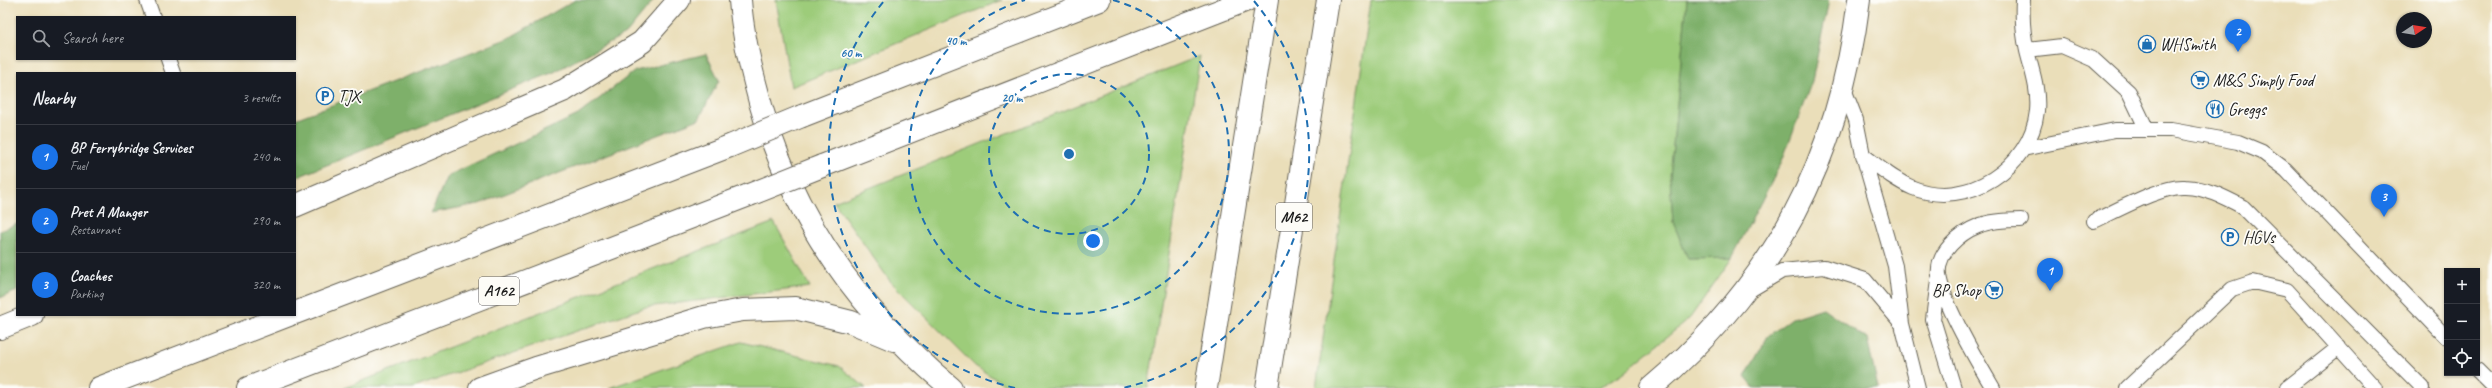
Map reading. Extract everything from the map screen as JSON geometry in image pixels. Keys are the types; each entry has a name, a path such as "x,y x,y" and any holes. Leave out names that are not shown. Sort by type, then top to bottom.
{"highway":[{"path":"296,206 565,90 642,42 679,0"},
{"path":"740,0 748,57 762,110 780,161 803,211 830,257 863,302 898,342 950,388"},
{"path":"296,313 730,146 802,116 1099,0"},
{"name":"A162","path":"248,388 749,195 1247,0"},
{"path":"1206,388 1267,0"},
{"name":"M62","path":"1268,382 1328,0"},
{"path":"1650,388 1682,361 1745,292 1775,248 1801,202 1823,153 1844,89 1854,41 1859,0"},
{"path":"480,388 536,368 704,317 743,310 795,308 851,322 898,342"},
{"path":"0,328 30,316"},
{"path":"99,388 286,316"}],"lane":[{"path":"146,0 153,16"},
{"path":"1863,155 1892,177 1914,188 1939,193 1964,191 1987,183 2007,169 2023,149 2032,131 2037,111 2037,90 2022,24 2023,0"},
{"path":"2027,50 2062,46 2094,60 2129,92 2147,130"},
{"path":"168,60 174,72"},
{"path":"1844,89 1856,120 1863,155 1895,266 1902,324 1918,388"},
{"path":"2023,149 2116,130 2171,130 2238,142 2262,152 2286,170 2444,335"},
{"path":"2094,221 2158,193 2184,187 2217,193 2243,207 2423,388"},
{"path":"1954,388 1933,319 1942,255 1957,238 1979,225 2021,220"},
{"path":"1745,292 1782,271 1824,267 1865,280 1902,324"},
{"path":"1939,274 1947,300 1993,388"},
{"path":"2127,388 2232,289 2253,282 2288,290 2375,388"},
{"path":"2287,388 2339,347"},
{"path":"2480,373 2492,385"}],"green space":[{"path":"575,0 654,0 627,33 554,72 296,178 296,119 509,38"},
{"path":"776,0 1002,0 791,87"},
{"path":"1371,0 1687,0 1670,177 1673,222 1688,259 1732,258 1690,318 1623,373 1599,388 1316,388"},
{"path":"1687,0 1829,0 1812,81 1782,161 1732,258 1688,259 1673,222 1670,177"},
{"path":"706,54 719,80 699,119 479,204 431,213 447,176 578,115 635,71"},
{"path":"1200,56 1148,388 1010,388 975,366 890,281 834,202"},
{"path":"774,222 810,287 646,307 413,388 344,388"},
{"path":"16,224 16,291 0,298 0,231"},
{"path":"1823,308 1867,339 1878,388 1754,388 1745,377 1768,336 1792,318"},
{"path":"741,342 839,366 866,388 609,388"}],"place":[{"name":"WHSmith","path":"2147,44"},
{"name":"Pret A Manger","path":"2238,52"},
{"name":"M&S Simply Food","path":"2200,80"},
{"name":"TJX","path":"325,96"},
{"name":"Greggs","path":"2215,109"},
{"name":"Coaches","path":"2384,217"},
{"name":"HGVs","path":"2230,237"},
{"name":"BP Shop","path":"1994,290"},
{"name":"BP Ferrybridge Services","path":"2050,291"}]}
